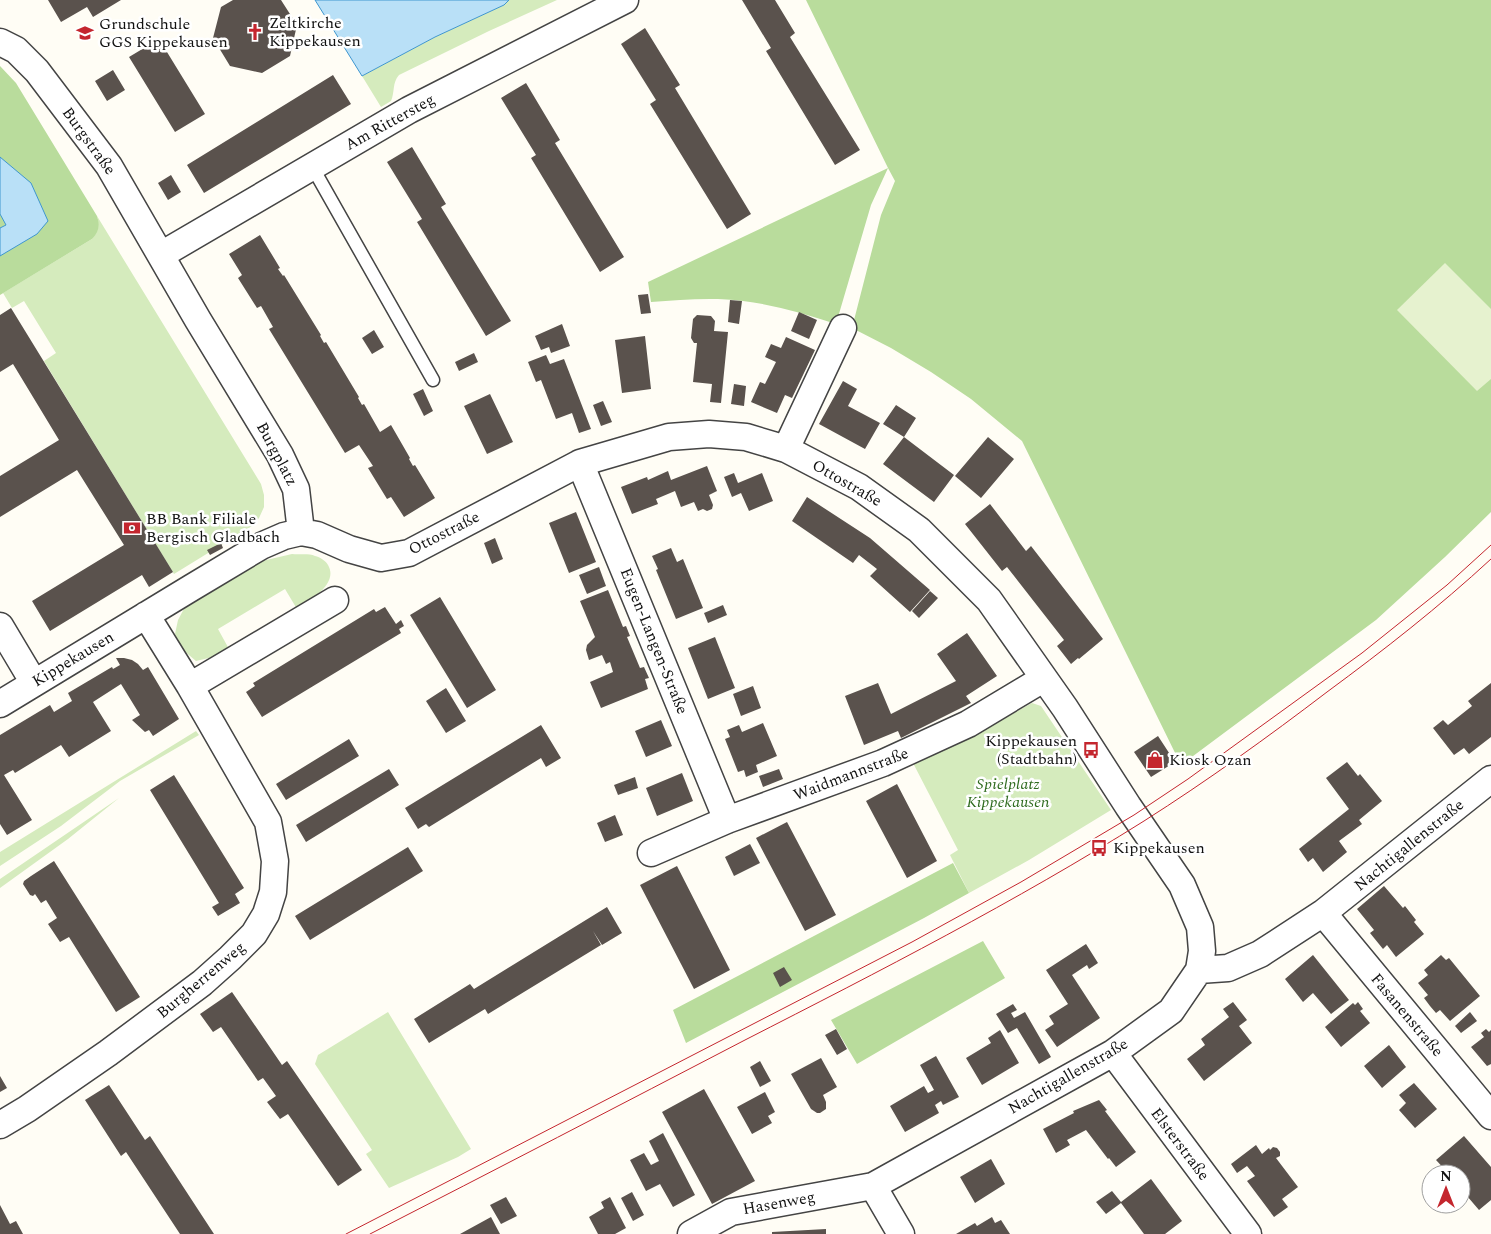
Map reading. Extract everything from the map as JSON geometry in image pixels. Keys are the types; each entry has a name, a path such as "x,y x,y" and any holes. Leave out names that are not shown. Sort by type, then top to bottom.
{"street":[{"name":"Am Rittersteg","path":"160,255 408,110 625,0"},
{"name":"Burgstraße","path":"0,42 16,50 37,71 103,158 160,255"},
{"name":"Burgplatz","path":"160,255 280,455 296,489 301,532"},
{"path":"786,449 843,328"},
{"name":"Ottostraße","path":"301,532 317,535 349,549 381,558 409,553 580,463 669,437 709,434 746,437 786,449 859,487 919,530 989,600 1064,708 1182,885 1200,927 1202,950 1199,970"},
{"name":"Eugen-Langen-Straße","path":"580,463 727,820"},
{"path":"146,615 261,546 284,536 301,532"},
{"path":"190,686 335,600"},
{"name":"Kippekausen","path":"0,704 146,615"},
{"name":"Burgherrenweg","path":"0,1125 28,1109 108,1053 202,983 254,934 266,914 273,892 275,861 268,822 190,686 146,615"},
{"path":"0,626 34,683"},
{"name":"Waidmannstraße","path":"651,853 727,820 883,764 968,724 1044,679"},
{"name":"Nachtigallenstraße","path":"873,1186 1113,1053 1171,1010 1199,970 1228,968 1260,954 1323,913 1491,779"},
{"name":"Fasanenstraße","path":"1323,913 1491,1116"},
{"name":"Elsterstraße","path":"1113,1053 1248,1234"},
{"path":"873,1186 902,1234"},
{"name":"Hasenweg","path":"691,1234 731,1212 873,1186"}],"lane":[{"path":"313,164 318,177 433,380"}],"green space":[{"path":"509,0 557,0 399,75 395,81 391,101 381,107 362,76 435,37 504,5"},
{"path":"806,0 1491,0 1491,512 1376,620 1181,765 1022,441 971,399 931,372 891,348 852,328 881,215 895,181"},
{"path":"0,66 16,83 97,216 99,225 92,239 0,295"},
{"path":"888,168 871,205 836,324 790,310 743,301 708,299 651,302 648,282"},
{"path":"97,216 261,484 264,495 264,507 259,518 252,526 174,574 44,361 56,353 24,301 12,308 3,293 92,239 98,219"},
{"path":"1445,263 1491,309 1491,379 1477,391 1397,310"},
{"path":"292,554 313,555 326,562 330,572 330,579 322,591 297,609 285,589 218,629 229,649 217,656 196,661 183,650 175,634 178,620 186,605 262,561"},
{"name":"Spielplatz Kippekausen","path":"1032,703 1041,706 1111,810 1029,860 969,893 950,855 958,850 913,763 966,739"},
{"path":"196,731 199,735 120,781 61,826 0,866 0,852"},
{"path":"119,798 68,839 0,888 0,879"},
{"path":"953,863 969,893 686,1043 673,1010"},
{"path":"983,941 1005,978 857,1064 831,1020"},
{"path":"388,1012 471,1149 458,1157 389,1188 366,1154 372,1150 315,1064 318,1055"}],"water":[{"path":"315,0 509,0 504,5 435,37 362,76"},
{"path":"0,157 31,183 48,221 37,234 0,256 0,228 6,225 0,214"}],"building":[{"path":"48,0 121,0 93,17 87,7 61,22"},
{"name":"Zeltkirche Kippekausen","path":"233,0 281,0 297,25 290,56 262,73 230,66 213,38 221,7"},
{"path":"742,0 775,0 795,33 790,37 860,150 835,165 766,51 771,48"},
{"path":"645,28 680,85 675,88 751,214 727,229 650,104 656,100 621,44"},
{"path":"159,39 205,114 175,132 129,57"},
{"path":"113,70 125,90 107,101 95,81"},
{"path":"333,75 351,104 204,193 187,165"},
{"path":"526,83 560,140 555,143 624,257 600,272 531,158 536,155 501,98"},
{"path":"412,147 446,204 441,207 511,321 486,336 417,222 422,219 387,162"},
{"path":"171,175 181,192 168,200 158,183"},
{"path":"260,235 280,268 278,269 284,275 324,343 326,342 362,405 364,404 380,432 391,425 413,466 415,465 435,498 404,517 391,497 387,499 368,468 373,466 359,445 345,453 269,329 273,327 261,306 257,308 238,278 242,275 229,254"},
{"path":"648,294 651,313 641,314 638,295"},
{"path":"730,300 742,301 739,324 728,322"},
{"path":"11,308 173,572 149,587 142,575 50,631 32,601 124,545 77,470 0,517 0,476 59,440 13,364 0,372 0,315"},
{"path":"799,312 817,320 809,339 791,331"},
{"path":"697,315 711,316 715,321 714,331 728,332 721,403 710,402 712,384 693,382 697,343 694,343 691,338 693,319"},
{"path":"562,324 570,346 551,353 549,347 541,350 535,336"},
{"path":"374,330 384,347 372,354 362,338"},
{"path":"645,336 651,389 622,393 615,340"},
{"path":"786,337 815,350 792,398 785,395 777,413 751,402 760,382 765,384 776,362 765,357 771,344 781,348"},
{"path":"474,353 478,362 459,371 455,362"},
{"path":"546,355 550,364 564,359 591,429 579,433 572,413 556,419 541,380 536,382 528,362"},
{"path":"843,381 857,389 848,406 880,423 865,449 819,424"},
{"path":"734,384 746,386 744,406 731,404"},
{"path":"423,389 433,411 424,416 413,394"},
{"path":"490,394 513,442 487,454 464,406"},
{"path":"603,401 612,422 601,426 593,405"},
{"path":"896,405 916,418 904,437 883,424"},
{"path":"904,437 954,475 934,502 883,464"},
{"path":"988,437 1014,459 981,498 955,476"},
{"path":"707,466 717,491 709,495 713,505 712,509 698,511 694,502 681,507 675,491 656,499 658,504 632,514 621,487 647,477 648,480 668,471 671,480"},
{"path":"734,473 738,483 762,473 773,501 749,511 741,493 732,497 724,477"},
{"path":"807,497 870,538 930,590 910,612 870,576 877,569 859,555 853,563 792,521"},
{"path":"990,504 1026,551 1031,546 1103,639 1071,664 1057,646 1064,640 1007,567 1002,571 965,524"},
{"path":"576,512 596,562 569,573 549,523"},
{"path":"495,538 503,559 492,564 484,543"},
{"path":"221,543 223,548 210,555 207,550"},
{"path":"671,548 677,562 683,559 703,608 676,619 652,556"},
{"path":"599,567 606,586 587,594 579,575"},
{"path":"608,590 623,627 626,626 630,636 627,637 640,668 644,667 649,678 645,679 648,689 601,708 590,682 613,672 610,662 606,664 602,655 589,660 586,650 587,645 595,637 580,601"},
{"path":"930,591 938,598 919,618 912,611"},
{"path":"440,597 496,690 467,708 410,615"},
{"path":"723,605 727,615 708,623 704,613"},
{"path":"385,607 396,624 401,620 404,626 399,629 401,633 262,717 246,692 255,686 253,683 374,609 376,612"},
{"path":"967,633 997,676 966,696 971,703 901,738 898,731 864,745 845,696 878,683 891,714 956,681 937,654"},
{"path":"715,637 735,688 708,699 688,648"},
{"path":"116,658 132,660 143,670 148,667 179,719 153,736 149,730 145,732 132,720 140,715 121,684 93,702 111,731 69,757 61,745 15,773 13,770 4,775 32,820 7,835 0,824 0,735 50,705 54,712 72,701 68,693 112,667 113,669 120,665"},
{"path":"1491,683 1491,737 1469,754 1464,748 1454,755 1433,728 1443,720 1448,725 1472,706 1468,701"},
{"path":"753,686 761,708 741,716 733,694"},
{"path":"446,688 466,721 446,733 426,701"},
{"path":"661,720 672,746 646,757 635,731"},
{"path":"763,723 777,756 756,765 758,772 746,777 744,770 738,772 725,739 730,737 727,730 739,725 742,732"},
{"path":"541,725 561,758 546,767 541,758 429,827 426,824 418,829 405,808"},
{"path":"1158,736 1175,762 1151,777 1134,752"},
{"path":"349,739 359,756 286,800 276,784"},
{"path":"1347,762 1358,776 1360,774 1382,801 1359,820 1362,824 1339,841 1347,852 1323,872 1313,858 1308,862 1299,849 1349,809 1326,778"},
{"path":"389,769 399,785 306,842 296,825"},
{"path":"779,769 783,779 763,787 759,776"},
{"path":"682,773 693,801 657,816 646,788"},
{"path":"174,775 244,888 235,894 240,903 218,916 212,907 219,903 150,790"},
{"path":"635,777 638,788 618,795 614,785"},
{"path":"897,784 937,861 907,878 866,801"},
{"path":"615,815 623,835 605,842 597,823"},
{"path":"787,822 836,915 805,931 756,838"},
{"path":"750,844 760,863 734,876 725,857"},
{"path":"408,847 423,871 310,940 295,916"},
{"path":"54,861 140,997 116,1012 69,937 60,942 48,924 57,918 46,900 41,903 35,894 33,896 30,895 23,884 24,881"},
{"path":"677,866 730,970 694,989 640,885"},
{"path":"1384,886 1403,908 1405,906 1416,920 1414,922 1424,934 1396,957 1387,945 1383,949 1370,933 1374,930 1357,909"},
{"path":"607,907 622,933 602,945 593,931 601,945 488,1014 485,1009 429,1043 414,1019 470,984 474,989"},
{"path":"1086,944 1098,963 1089,969 1087,965 1072,975 1100,1018 1057,1047 1045,1030 1054,1024 1049,1016 1068,1004 1046,970"},
{"path":"1313,955 1349,1000 1331,1014 1313,993 1303,1002 1285,979"},
{"path":"1441,955 1446,960 1449,958 1480,996 1450,1021 1440,1010 1436,1013 1430,1006 1424,998 1428,995 1418,983 1428,975 1424,970"},
{"path":"784,967 792,980 780,987 773,973"},
{"path":"232,992 282,1065 287,1061 362,1170 338,1186 288,1114 280,1119 267,1102 276,1096 263,1078 258,1081 221,1027 213,1032 200,1014"},
{"path":"1233,1002 1247,1020 1239,1026 1252,1043 1204,1081 1187,1059 1205,1045 1201,1039 1229,1017 1223,1009"},
{"path":"1358,1002 1363,1009 1360,1011 1370,1023 1341,1047 1325,1027 1353,1003 1355,1005"},
{"path":"1013,1004 1017,1010 1011,1013 1014,1018 1025,1012 1051,1057 1039,1064 1017,1028 1008,1033 996,1014"},
{"path":"1470,1012 1477,1021 1461,1033 1455,1026"},
{"path":"836,1029 847,1049 837,1055 825,1035"},
{"path":"1486,1029 1489,1032 1491,1030 1491,1064 1487,1066 1471,1047 1484,1037 1481,1033"},
{"path":"1000,1030 1019,1063 982,1085 966,1058 991,1043 988,1038"},
{"path":"1389,1045 1406,1067 1382,1088 1364,1066"},
{"path":"936,1056 959,1097 943,1105 941,1101 935,1105 939,1113 905,1132 890,1106 924,1086 928,1093 934,1090 920,1065"},
{"path":"821,1058 837,1087 823,1095 826,1109 817,1113 811,1109 791,1074"},
{"path":"760,1061 771,1081 760,1087 750,1067"},
{"path":"0,1076 7,1088 0,1092"},
{"path":"1414,1083 1437,1109 1415,1128 1399,1110 1406,1103 1399,1095"},
{"path":"109,1085 145,1140 150,1136 214,1234 180,1234 126,1152 121,1156 85,1100"},
{"path":"704,1089 755,1181 712,1204 662,1112"},
{"path":"765,1092 775,1112 768,1116 772,1123 752,1134 737,1107"},
{"path":"1099,1100 1136,1152 1116,1167 1086,1130 1067,1140 1070,1145 1056,1153 1043,1129 1074,1113 1073,1111"},
{"path":"663,1133 695,1195 673,1207 660,1184 646,1191 630,1160 644,1153 651,1165 659,1161 649,1141"},
{"path":"1464,1136 1491,1167 1491,1200 1479,1210 1471,1201 1471,1164 1440,1164 1436,1160"},
{"path":"1256,1145 1262,1154 1269,1148 1270,1150 1273,1147 1277,1148 1280,1156 1276,1158 1298,1187 1282,1199 1288,1207 1274,1217 1247,1181 1255,1176 1247,1166 1237,1173 1231,1164"},
{"path":"991,1159 1005,1184 975,1203 960,1177"},
{"path":"1151,1179 1182,1221 1165,1234 1144,1234 1121,1203 1106,1214 1096,1202 1112,1191 1121,1202"},
{"path":"632,1192 644,1215 633,1221 621,1198"},
{"path":"506,1197 517,1216 501,1224 490,1205"},
{"path":"610,1197 626,1228 615,1234 598,1234 589,1217 604,1208 601,1202"},
{"path":"0,1205 10,1224 16,1221 23,1234 0,1234"},
{"path":"491,1217 500,1234 460,1234"},
{"path":"992,1217 995,1223 1001,1220 1010,1234 956,1234 975,1223 977,1226"},
{"path":"826,1229 826,1234 772,1234 772,1232"}],"tram line":[{"path":"346,1234 912,942 1021,882 1134,815 1188,779 1362,653 1447,585 1491,545"},
{"path":"370,1234 897,962 997,908 1095,851 1191,790 1282,726 1411,628 1491,559"}],"place":[{"name":"Zeltkirche Kippekausen","path":"255,32"},
{"name":"Grundschule GGS Kippekausen","path":"85,33"},
{"name":"BB Bank Filiale Bergisch Gladbach","path":"132,528"},
{"name":"Kippekausen (Stadtbahn)","path":"1091,750"},
{"name":"Kiosk Ozan","path":"1155,760"},
{"name":"Kippekausen","path":"1099,848"}]}
